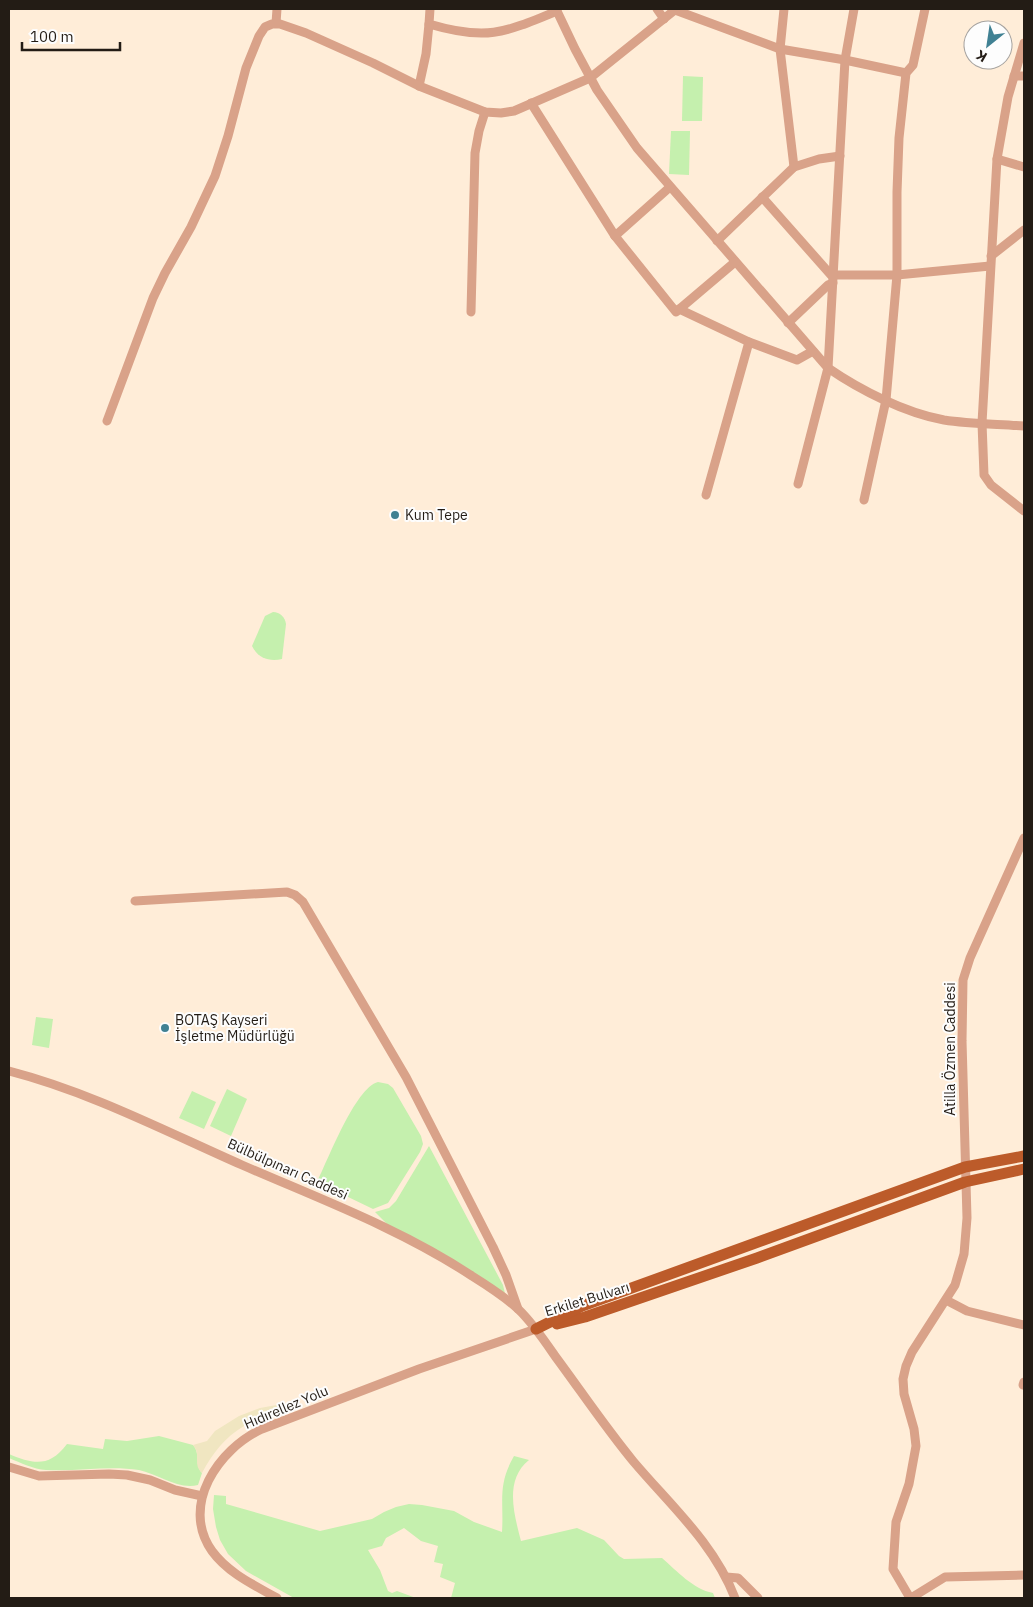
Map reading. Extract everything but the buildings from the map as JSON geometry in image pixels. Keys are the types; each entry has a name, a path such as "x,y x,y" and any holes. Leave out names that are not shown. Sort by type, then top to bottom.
{"main road":[{"name":"Erkilet Bulvarı","path":"536,1329 582,1306 965,1167 1024,1156"},
{"name":"Erkilet Bulvarı","path":"536,1329 585,1317 758,1258 965,1182 1024,1169"}],"street":[{"path":"276,23 277,9"},
{"path":"419,86 424,64 430,9"},
{"path":"657,9 664,19"},
{"path":"784,9 780,49 794,167"},
{"path":"798,484 828,368 845,60 854,9"},
{"path":"864,500 886,400 897,275 899,138 906,73 913,65 924,9"},
{"path":"429,24 459,32 492,33 522,26 556,10 590,78 622,128 670,187 828,368 858,387 886,400 944,420 1024,426"},
{"path":"107,421 153,298 191,227 215,176 252,50 262,30 268,26 276,23 293,28 328,42 419,86 485,112 500,113 514,111 590,78 676,10 780,49 906,73"},
{"path":"1024,43 1003,119 997,159 982,423 984,475 990,485 1024,511"},
{"path":"1014,76 1024,76"},
{"path":"531,104 615,236 676,312 679,310 748,342 797,360 813,351"},
{"path":"471,312 475,153 485,112"},
{"path":"717,241 794,167 819,159 840,156"},
{"path":"997,159 1024,167"},
{"path":"615,236 670,187"},
{"path":"762,197 833,279"},
{"path":"788,323 833,279 897,275 991,261 1024,230"},
{"path":"679,310 735,262"},
{"path":"706,495 748,342"},
{"name":"Atilla Özmen Caddesi","path":"911,1598 893,1569 896,1522 909,1484 916,1446 914,1429 905,1401 903,1379 912,1352 946,1300 958,1277 964,1254 967,1218 965,1182 967,1175 965,1167 962,1041 963,980 970,958 1024,838"},
{"path":"135,901 287,892 300,898 406,1077 493,1247 506,1275 518,1309"},
{"name":"Bülbülpınarı Caddesi","path":"9,1071 32,1077 96,1100 391,1230 460,1268 518,1309 536,1329 617,1441 702,1539 726,1578 735,1598"},
{"path":"946,1300 967,1311 1024,1325"},
{"name":"Hıdırellez Yolu","path":"277,1598 236,1574 224,1564 212,1550 205,1537 201,1525 200,1512 202,1496 219,1463 239,1443 256,1432 419,1370 536,1329"},
{"path":"9,1467 39,1476 109,1474 134,1476 175,1490 202,1496"},
{"path":"911,1598 946,1577 1024,1575"},
{"path":"726,1578 738,1578 758,1598"}],"green space":[{"path":"683,76 703,77 702,121 682,121"},
{"path":"671,131 690,131 689,175 669,174"},
{"path":"273,612 282,615 286,624 282,659 277,660 264,658 257,654 252,646 265,616"},
{"path":"36,1017 53,1019 49,1048 32,1045"},
{"path":"378,1082 388,1084 393,1088 421,1136 423,1144 420,1152 388,1203 373,1209 317,1182 351,1110 369,1087"},
{"path":"227,1089 247,1099 231,1136 210,1126"},
{"path":"192,1091 216,1102 204,1129 179,1118"},
{"path":"429,1146 503,1285 507,1302 395,1232 375,1212 389,1208 396,1201"},
{"path":"159,1436 193,1445 197,1452 198,1466 202,1473 198,1485 176,1484 139,1470 104,1468 41,1469 27,1466 9,1458 9,1454 33,1462 40,1462 54,1457 67,1444 103,1449 105,1439 127,1441"},
{"path":"514,1456 529,1460 516,1477 514,1487 514,1509 521,1541 577,1528 604,1540 624,1559 662,1558 692,1584 713,1593 715,1598 451,1598 455,1583 440,1577 443,1564 434,1562 438,1546 421,1541 404,1528 386,1538 382,1546 368,1550 380,1570 388,1591 392,1593 397,1591 416,1598 294,1598 246,1571 228,1554 220,1540 216,1527 213,1509 214,1495 226,1496 226,1504 320,1531 372,1519 396,1507 409,1504 454,1511 474,1522 502,1532 503,1485"}],"sand":[{"path":"282,1404 269,1414 244,1426 231,1435 210,1459 202,1473 199,1470 197,1453 193,1445 207,1441 215,1431 239,1416 260,1408"}],"place":[{"name":"Kum Tepe","path":"395,515"},
{"name":"BOTAŞ Kayseri İşletme Müdürlüğü","path":"165,1028"}]}
